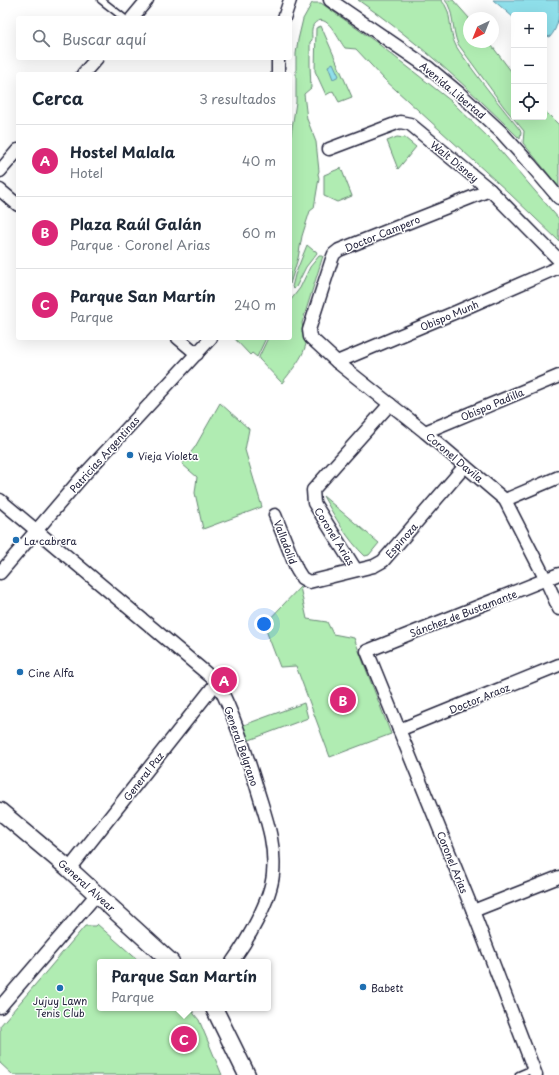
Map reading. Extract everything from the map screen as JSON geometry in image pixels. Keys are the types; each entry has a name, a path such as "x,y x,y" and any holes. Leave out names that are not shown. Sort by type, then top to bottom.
{"street":[{"path":"134,16 147,0"},
{"path":"285,16 290,0"},
{"name":"Avenida Libertad","path":"330,0 429,68 459,93 501,132 559,198"},
{"path":"85,72 95,60"},
{"path":"278,60 278,72"},
{"name":"Walt Disney","path":"329,149 400,122 410,124 490,190 559,260"},
{"path":"0,171 16,152"},
{"path":"0,190 16,203"},
{"name":"Doctor Campero","path":"310,337 309,330 334,254 340,250 490,190"},
{"name":"Obispo Munh","path":"338,362 559,267"},
{"name":"Coronel Davila","path":"310,337 338,362 425,432 505,500 546,580 559,609"},
{"path":"180,340 197,354"},
{"name":"Patricias Argentinas","path":"0,573 83,476 209,340"},
{"name":"Obispo Padilla","path":"425,432 559,376"},
{"name":"Coronel Arias","path":"356,570 314,503 313,490 390,404"},
{"name":"Espinoza","path":"297,570 302,578 309,582 374,566 383,561 466,466"},
{"path":"505,500 559,477"},
{"name":"General Belgrano","path":"0,500 216,682 224,697 243,744 271,832 273,859 273,876 268,896 253,928 234,959"},
{"name":"Valladolid","path":"275,515 297,570"},
{"name":"Sánchez de Bustamante","path":"367,651 559,574"},
{"name":"Coronel Arias","path":"367,651 473,911 535,1072"},
{"name":"Doctor Araoz","path":"400,730 559,666"},
{"name":"General Paz","path":"69,869 216,682"},
{"name":"General Alvear","path":"0,811 69,869 168,959"},
{"path":"473,911 559,877"},
{"path":"0,1007 97,894"},
{"path":"215,1011 247,1075"}],"lane":[{"path":"101,0 121,16"},
{"path":"519,1075 535,1072"}],"green space":[{"path":"358,0 441,0 445,5 449,16 456,46 520,130 520,139 442,66"},
{"path":"445,0 453,0 464,12 463,48 494,48 511,71 511,115 458,44 448,4"},
{"path":"312,3 321,3 376,42 451,101 493,142 559,219 559,241 508,192 385,80 356,49 345,48 330,26 322,20 315,22 313,26 312,40 310,42 311,88 304,94 307,119 316,142 319,178 314,208 310,211 302,236 298,258 292,278 292,128 296,102 296,54 303,19"},
{"path":"321,26 352,97 339,102 333,91 326,95 315,71 316,28"},
{"path":"547,113 559,125 559,187 523,143 524,131 515,120 547,120"},
{"path":"397,137 405,138 416,147 398,169 387,141"},
{"path":"341,168 352,196 337,202 324,196 324,175"},
{"path":"307,245 317,253 306,267 294,289 292,287 295,275"},
{"path":"319,256 323,256 302,323 306,344 293,369 282,383 259,359 259,357 267,340 292,340 292,298 300,288 310,267"},
{"path":"236,340 265,340 257,357 252,353 250,355"},
{"path":"220,403 249,429 245,450 262,507 203,529 195,493 197,477 182,464 195,447"},
{"path":"323,496 379,543 369,555 365,556 342,528"},
{"path":"300,587 307,619 327,622 333,634 354,638 391,734 330,757 296,666 280,667 264,625"},
{"path":"304,703 308,718 247,741 241,726"},
{"name":"Jujuy Lawn Tenis Club","path":"97,924 137,959 97,959 97,1011 192,1011 199,1020 222,1075 13,1075 0,1063 0,1026 85,926 95,926"}],"water":[{"path":"493,0 559,0 557,25 550,37 547,36 547,12 511,12 511,15"},
{"path":"333,63 339,76 333,79 328,66"}],"place":[{"name":"Vieja Violeta","path":"130,455"},
{"name":"La cabrera","path":"16,540"},
{"name":"Cine Alfa","path":"20,672"},
{"name":"Hostel Malala","path":"224,680"},
{"name":"Plaza Raúl Galán","path":"343,700"},
{"name":"Babett","path":"363,987"},
{"name":"Jujuy Lawn Tenis Club","path":"60,988"},
{"name":"Parque San Martín","path":"184,1039"}]}
